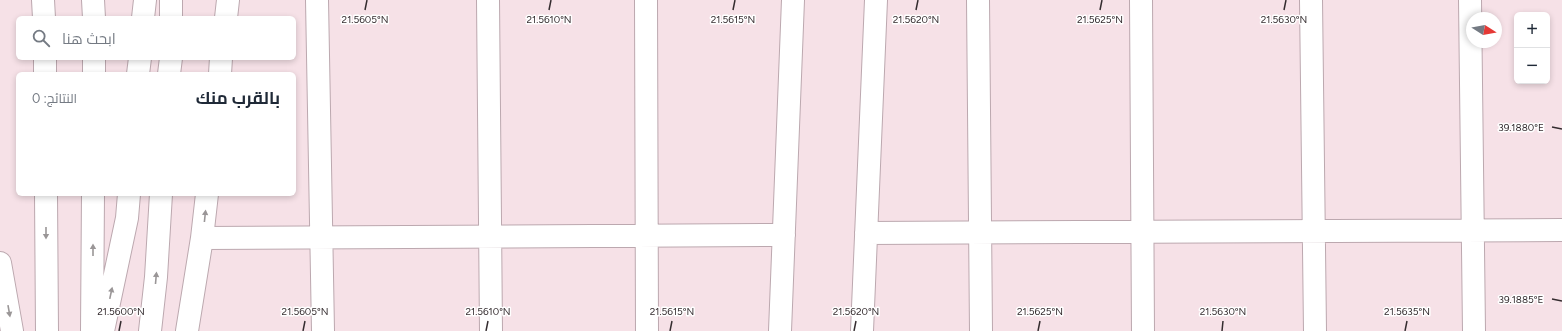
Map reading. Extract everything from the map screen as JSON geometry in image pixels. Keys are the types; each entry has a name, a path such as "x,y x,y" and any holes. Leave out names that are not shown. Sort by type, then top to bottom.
{"street":[{"path":"43,0 44,16"},
{"path":"93,0 94,16"},
{"path":"143,16 145,0"},
{"path":"171,0 171,16"},
{"path":"226,16 228,0"},
{"path":"317,0 323,331"},
{"path":"488,0 491,331"},
{"path":"646,0 647,331"},
{"path":"780,331 793,0"},
{"path":"862,331 876,0"},
{"path":"978,0 982,331"},
{"path":"1141,0 1143,331"},
{"path":"1312,0 1315,331"},
{"path":"1470,0 1474,331"},
{"path":"45,60 45,72"},
{"path":"94,60 94,72"},
{"path":"138,72 140,60"},
{"path":"170,72 171,60"},
{"path":"220,72 221,60"},
{"path":"46,196 47,331"},
{"path":"92,331 93,196"},
{"path":"103,331 127,218 129,196"},
{"path":"150,331 156,277 161,196"},
{"path":"187,331 202,238 207,196"},
{"path":"866,234 1562,230"},
{"path":"202,238 784,235"},
{"path":"0,263 12,331"}]}
